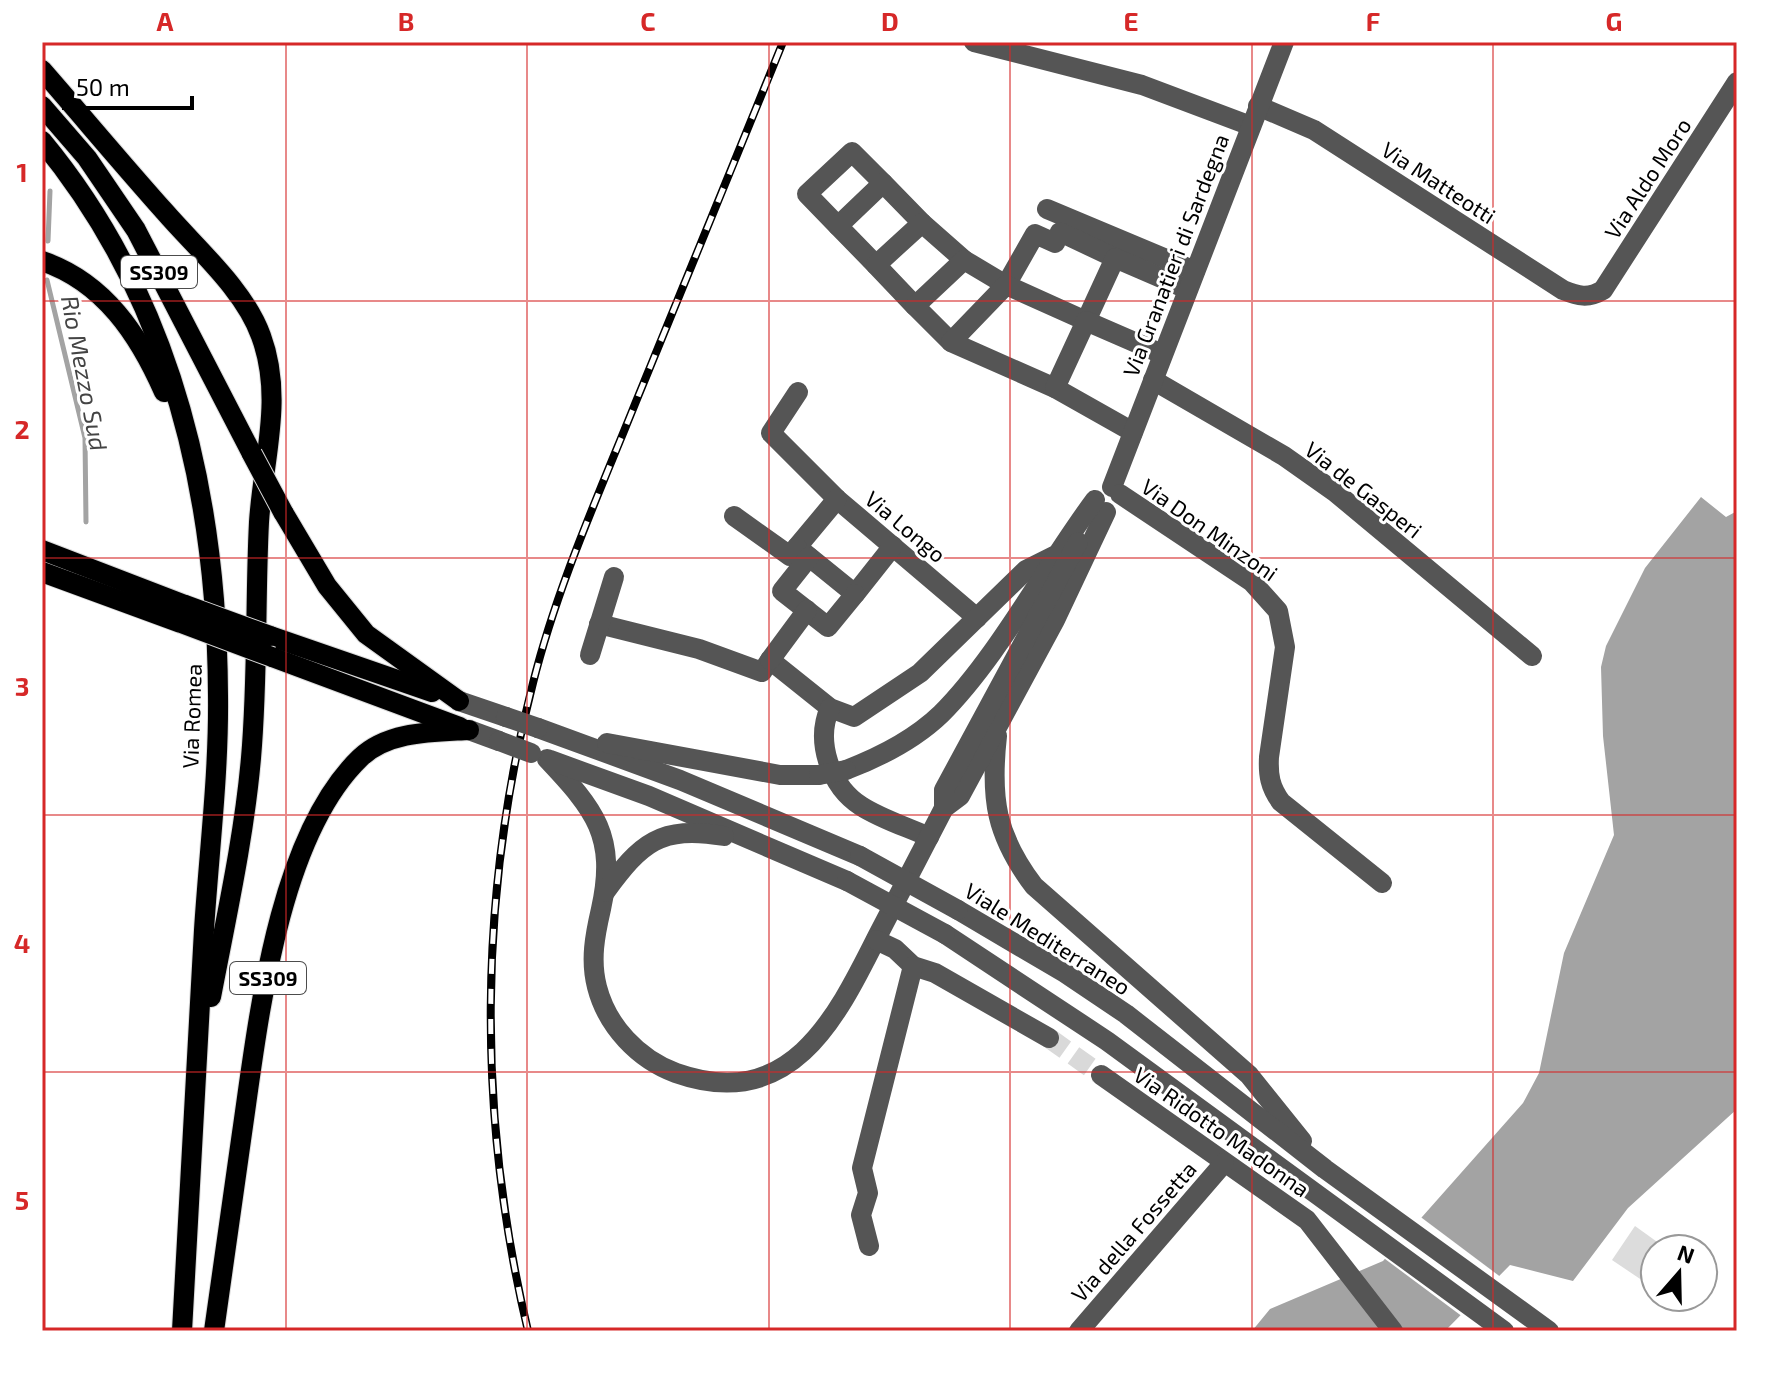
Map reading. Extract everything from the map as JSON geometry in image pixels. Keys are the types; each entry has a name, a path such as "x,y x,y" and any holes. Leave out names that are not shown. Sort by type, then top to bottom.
{"main road":[{"path":"42,70 231,287 261,335 272,381 272,419 260,515 255,602 256,694 251,761 244,821 195,1084"},
{"name":"SS309","path":"42,106 87,158 136,230 283,512 327,586 366,634 459,701"},
{"name":"Via Romea","path":"42,141 75,181 139,289 170,376 190,450 207,523 214,580 218,698 182,1331"},
{"name":"SS309","path":"42,261 92,287 125,320 157,375 190,450"},
{"path":"42,550 183,614"},
{"path":"42,572 183,614 271,646 469,730"},
{"path":"271,646 459,701"},
{"name":"SS309","path":"214,1331 259,1014 282,917 307,839 333,790 362,756 413,733 469,730"}],"street":[{"path":"974,42 1142,85 1251,126"},
{"name":"Via Granatieri di Sardegna","path":"1100,506 1120,505 1116,490 1133,432 1284,42"},
{"name":"Via Aldo Moro","path":"1593,296 1603,290 1737,82"},
{"name":"Via Matteotti","path":"1258,106 1314,130 1563,290 1580,296 1593,296"},
{"path":"1133,432 1055,388 951,342 807,194 852,152 922,223 964,260 1006,285 1162,354"},
{"path":"838,226 883,183"},
{"path":"1047,209 1191,280"},
{"path":"876,265 922,223"},
{"path":"951,342 990,306 1006,285 1035,234 1055,243 1060,232 1115,258 1191,280"},
{"path":"1055,388 1115,258"},
{"path":"915,306 964,260"},
{"name":"Via de Gasperi","path":"1153,380 1284,456 1335,492 1532,656"},
{"name":"Via Longo","path":"798,392 771,433 837,499 977,618"},
{"name":"Via Don Minzoni","path":"1116,490 1252,582 1278,611 1285,647 1269,757 1268,775 1273,791 1281,802 1382,883"},
{"path":"837,499 782,591 828,627 893,546"},
{"path":"564,737 672,753 730,768 780,775 819,775 846,770 879,757 939,716 972,680 1054,556 1100,506"},
{"path":"539,756 594,813 604,836 605,892 593,965 607,1013 628,1042 651,1061 700,1081 747,1080 770,1073 792,1061 828,1026 854,988 944,808 960,796 1055,620 1100,506"},
{"path":"944,808 944,790 1100,506"},
{"path":"734,516 790,556 803,552"},
{"path":"803,552 855,594"},
{"path":"770,660 830,708 854,717 920,673 1026,570 1054,556"},
{"path":"590,655 614,577"},
{"path":"599,624 699,649 762,672 807,610"},
{"path":"972,680 979,654 977,618"},
{"name":"Viale Mediterraneo","path":"459,701 680,780 860,856 958,910 1065,973 1126,1014 1325,1169 1549,1331"},
{"path":"830,708 823,723 824,751 835,777 849,796 862,807 929,837"},
{"path":"999,722 993,784 1002,834 1011,857 1061,913 1249,1075 1325,1169"},
{"path":"469,730 761,842 847,881 945,934 1107,1041 1496,1325"},
{"path":"605,892 628,860 655,839 699,832 761,842"},
{"path":"876,940 895,949 913,966 935,973 1049,1038"},
{"path":"869,1246 861,1215 868,1193 862,1168 913,966"},
{"name":"Via Ridotto Madonna","path":"1101,1075 1314,1228 1393,1331"},
{"name":"Via della Fossetta","path":"1079,1331 1224,1163"}],"shaded area":[{"path":"1701,497 1726,517 1737,511 1737,1109 1628,1208 1573,1281 1510,1265 1445,1331 1252,1331 1270,1309 1383,1261 1523,1103 1539,1073 1564,953 1614,835 1603,736 1601,667 1606,646 1645,568"},
{"path":"1635,1226 1645,1233 1639,1233 1639,1278 1612,1260"}],"pier":[{"path":"1418,1215 1502,1278 1463,1317 1381,1256"}],"waterway":[{"name":"Rio Mezzo Sud","path":"48,241 50,191"},
{"name":"Rio Mezzo Sud","path":"47,280 85,438 86,522"}],"tunnel":[{"path":"1049,1038 1101,1075"}],"railway":[{"path":"528,1331 511,1250 500,1169 493,1088 491,1007 494,925 502,844 515,763 533,683 566,577 783,42"}]}
